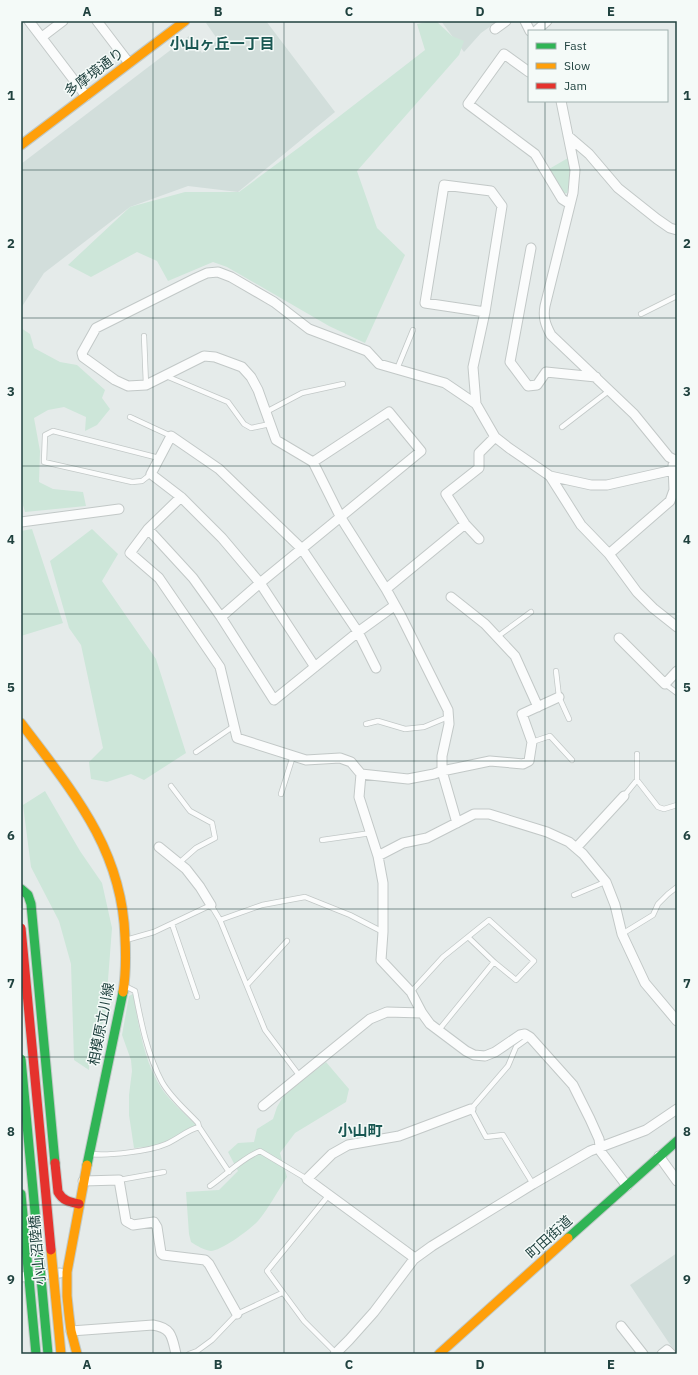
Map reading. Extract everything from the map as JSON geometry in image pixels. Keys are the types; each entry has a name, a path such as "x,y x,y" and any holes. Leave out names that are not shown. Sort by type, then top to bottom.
{"main road":[{"name":"多摩境通り","path":"21,145 185,21"},
{"name":"相模原立川線","path":"21,722 74,795 93,824 104,846 113,868 119,890 125,940 124,985 83,1181 67,1272 67,1296 71,1331 77,1354"},
{"path":"21,889 28,895 31,904 58,1192 65,1200 79,1204"},
{"name":"小山沼陸橋","path":"21,928 61,1354"},
{"name":"小山沼陸橋","path":"21,1059 48,1354"},
{"path":"21,1086 48,1083"},
{"name":"町田街道","path":"439,1354 677,1140"},
{"path":"21,1194 25,1276 36,1354"}],"street":[{"path":"29,21 86,96"},
{"path":"42,37 63,21"},
{"path":"97,21 129,63"},
{"path":"495,29 506,21"},
{"path":"525,21 530,30"},
{"path":"537,30 547,21"},
{"path":"528,71 504,54 468,104 535,154 562,200 570,204"},
{"path":"561,102 575,174 573,194 543,316 546,327 551,334 634,414 669,457 676,460 672,470 674,490 670,501 609,554"},
{"path":"568,136 589,154 618,188 657,219 670,228 677,230"},
{"path":"485,312 425,303 444,185 491,191 502,206 485,312 473,367 476,404 495,437 550,476 591,485 607,485 672,470"},
{"path":"531,248 510,362 528,386 537,385 546,372 596,377"},
{"path":"457,823 442,771 442,756 449,724 448,710 401,616 394,606 386,589 341,518 313,462 276,440 258,390 251,377 242,367 215,357 204,356 146,385 128,386 115,380 83,357 82,353 96,328 196,278 207,273 218,272 231,277 274,302 309,329 367,351 379,364 445,383 476,404"},
{"path":"221,617 421,450 389,412 313,462"},
{"path":"315,667 260,583 222,538 180,497 151,474 171,436 218,469 302,549 358,632 376,668"},
{"path":"479,539 465,524 446,494 479,468 480,453 495,437"},
{"path":"550,476 581,525 609,554 637,592 653,608 677,627"},
{"path":"180,497 148,529 130,553 159,578 220,667 237,738 306,760 340,758 352,762 361,774 359,797 378,856 383,883 384,932 381,960 411,992 422,1013 430,1024 466,1051 474,1055 485,1056 495,1052 520,1035 525,1034 530,1037 573,1085 599,1139 601,1152 627,1186"},
{"path":"21,522 119,509"},
{"path":"386,589 465,524"},
{"path":"148,529 193,578 221,617 274,700 358,632 394,606"},
{"path":"451,597 485,624 515,656 538,707"},
{"path":"619,638 665,684 677,671"},
{"path":"361,774 408,779 490,761 523,764 529,761 532,742 522,714 559,697"},
{"path":"576,848 624,796"},
{"path":"378,856 403,842 427,838 457,823 461,819 474,814 489,814 547,832 569,842 583,854 606,882 615,905 622,934 645,984 677,1021"},
{"path":"159,846 191,875 211,905"},
{"path":"263,1106 299,1075 370,1019 387,1012 422,1013"},
{"path":"335,1353 374,1312 414,1259 432,1246 590,1151 646,1130 677,1109"},
{"path":"414,1259 412,1256 328,1196 307,1179 332,1154 348,1145 399,1136 470,1110"},
{"path":"659,1156 677,1181"},
{"path":"83,1181 119,1180 126,1221 133,1225 154,1222 157,1227 161,1253 163,1255 205,1260 209,1264 237,1314"},
{"path":"25,1276 67,1272"},
{"path":"71,1331 153,1325 162,1327 168,1331 172,1337 176,1354"},
{"path":"621,1326 643,1354"},
{"path":"662,1354 668,1350 671,1354"}],"lane":[{"path":"640,314 677,296"},
{"path":"397,369 413,330"},
{"path":"144,336 146,385"},
{"path":"165,375 228,402 244,424 251,428 270,424"},
{"path":"266,412 302,393 343,384"},
{"path":"562,426 610,390"},
{"path":"130,417 171,436"},
{"path":"151,474 142,481 132,482 44,462 45,435 53,431 159,458"},
{"path":"498,637 531,612"},
{"path":"556,671 559,697 569,719"},
{"path":"665,684 677,693"},
{"path":"366,724 378,721 405,729 424,727 448,717"},
{"path":"196,752 234,726"},
{"path":"532,742 550,736 572,760"},
{"path":"637,754 637,780 658,807 664,809 677,805"},
{"path":"281,794 293,756"},
{"path":"624,796 637,780"},
{"path":"171,786 190,811 212,823 215,838 196,848 179,863"},
{"path":"322,840 370,833"},
{"path":"574,895 606,882"},
{"path":"622,934 653,915 658,904 677,887"},
{"path":"220,920 262,906 305,897 350,915 384,932"},
{"path":"125,940 154,932 211,905 220,920 265,1030 299,1075"},
{"path":"411,992 443,957 489,920 534,961 516,980 494,962 468,937"},
{"path":"172,924 197,997"},
{"path":"247,985 287,941"},
{"path":"438,1031 494,962"},
{"path":"124,985 135,991 143,1031 155,1068 162,1082 198,1123 199,1127 229,1172"},
{"path":"530,1037 516,1047 508,1066 470,1110 486,1137 503,1135 533,1184"},
{"path":"89,1154 113,1155 157,1147 167,1144 188,1131 199,1127"},
{"path":"210,1186 250,1154 260,1151 307,1179"},
{"path":"119,1180 164,1172"},
{"path":"328,1196 267,1271 304,1322 335,1353"},
{"path":"189,1354 197,1351 212,1340 237,1314 282,1293"}],"shaded area":[{"path":"209,21 266,21 335,112 238,192 188,186 130,207 44,273 21,308 21,164 189,36 202,53 218,40 206,23"},
{"path":"441,21 498,21 481,33 464,52"},
{"path":"677,1253 677,1353 630,1285"}],"green space":[{"path":"436,21 452,36 464,41 459,55 357,171 377,228 405,255 365,343 329,326 227,267 213,262 168,281 157,261 137,252 91,277 68,265 130,207 185,192 239,192 425,50 417,24"},
{"path":"568,158 571,177 567,193 562,194 549,169"},
{"path":"21,328 30,334 34,348 60,362 77,365 105,390 102,398 110,409 97,425 85,431 86,417 64,407 48,410 34,418 40,451 39,482 53,489 83,492 86,506 25,512 21,498"},
{"path":"32,529 63,623 21,636 21,531"},
{"path":"92,529 118,554 102,581 156,659 186,753 144,780 131,774 107,782 91,779 89,762 103,748 81,645 69,628 50,561"},
{"path":"45,791 80,851 102,883 112,928 105,1019 91,1044 89,1070 74,1060 71,964 59,921 31,867 23,805"},
{"path":"133,994 143,1043 150,1066 162,1089 169,1098 196,1125 159,1144 148,1147 134,1148 129,1115 129,1095 132,1071 131,1060 122,1035 129,996"},
{"path":"326,1062 349,1089 346,1102 295,1133 280,1153 287,1177 262,1216 243,1234 216,1250 206,1250 191,1242 186,1192 219,1190 238,1171 228,1152 238,1143 254,1142 257,1129 273,1119 277,1107 284,1095"}],"traffic: fast":[{"path":"21,889 28,895 31,904 55,1163"},
{"path":"87,1165 123,992"},
{"path":"21,1059 48,1354"},
{"path":"568,1238 677,1141"},
{"path":"21,1194 36,1354"}],"traffic: slow":[{"path":"21,145 185,21"},
{"path":"21,723 76,797 104,848 115,876 122,905 125,937 126,965 123,992"},
{"path":"77,1354 71,1331 69,1315 67,1272 87,1165"},
{"path":"439,1354 568,1238"},
{"path":"51,1250 61,1354"}],"traffic: jam":[{"path":"21,928 51,1250"},
{"path":"55,1163 58,1192 64,1199 79,1204"}],"district":[{"name":"小山ヶ丘一丁目","path":"222,43"},
{"name":"小山町","path":"360,1130"}]}
